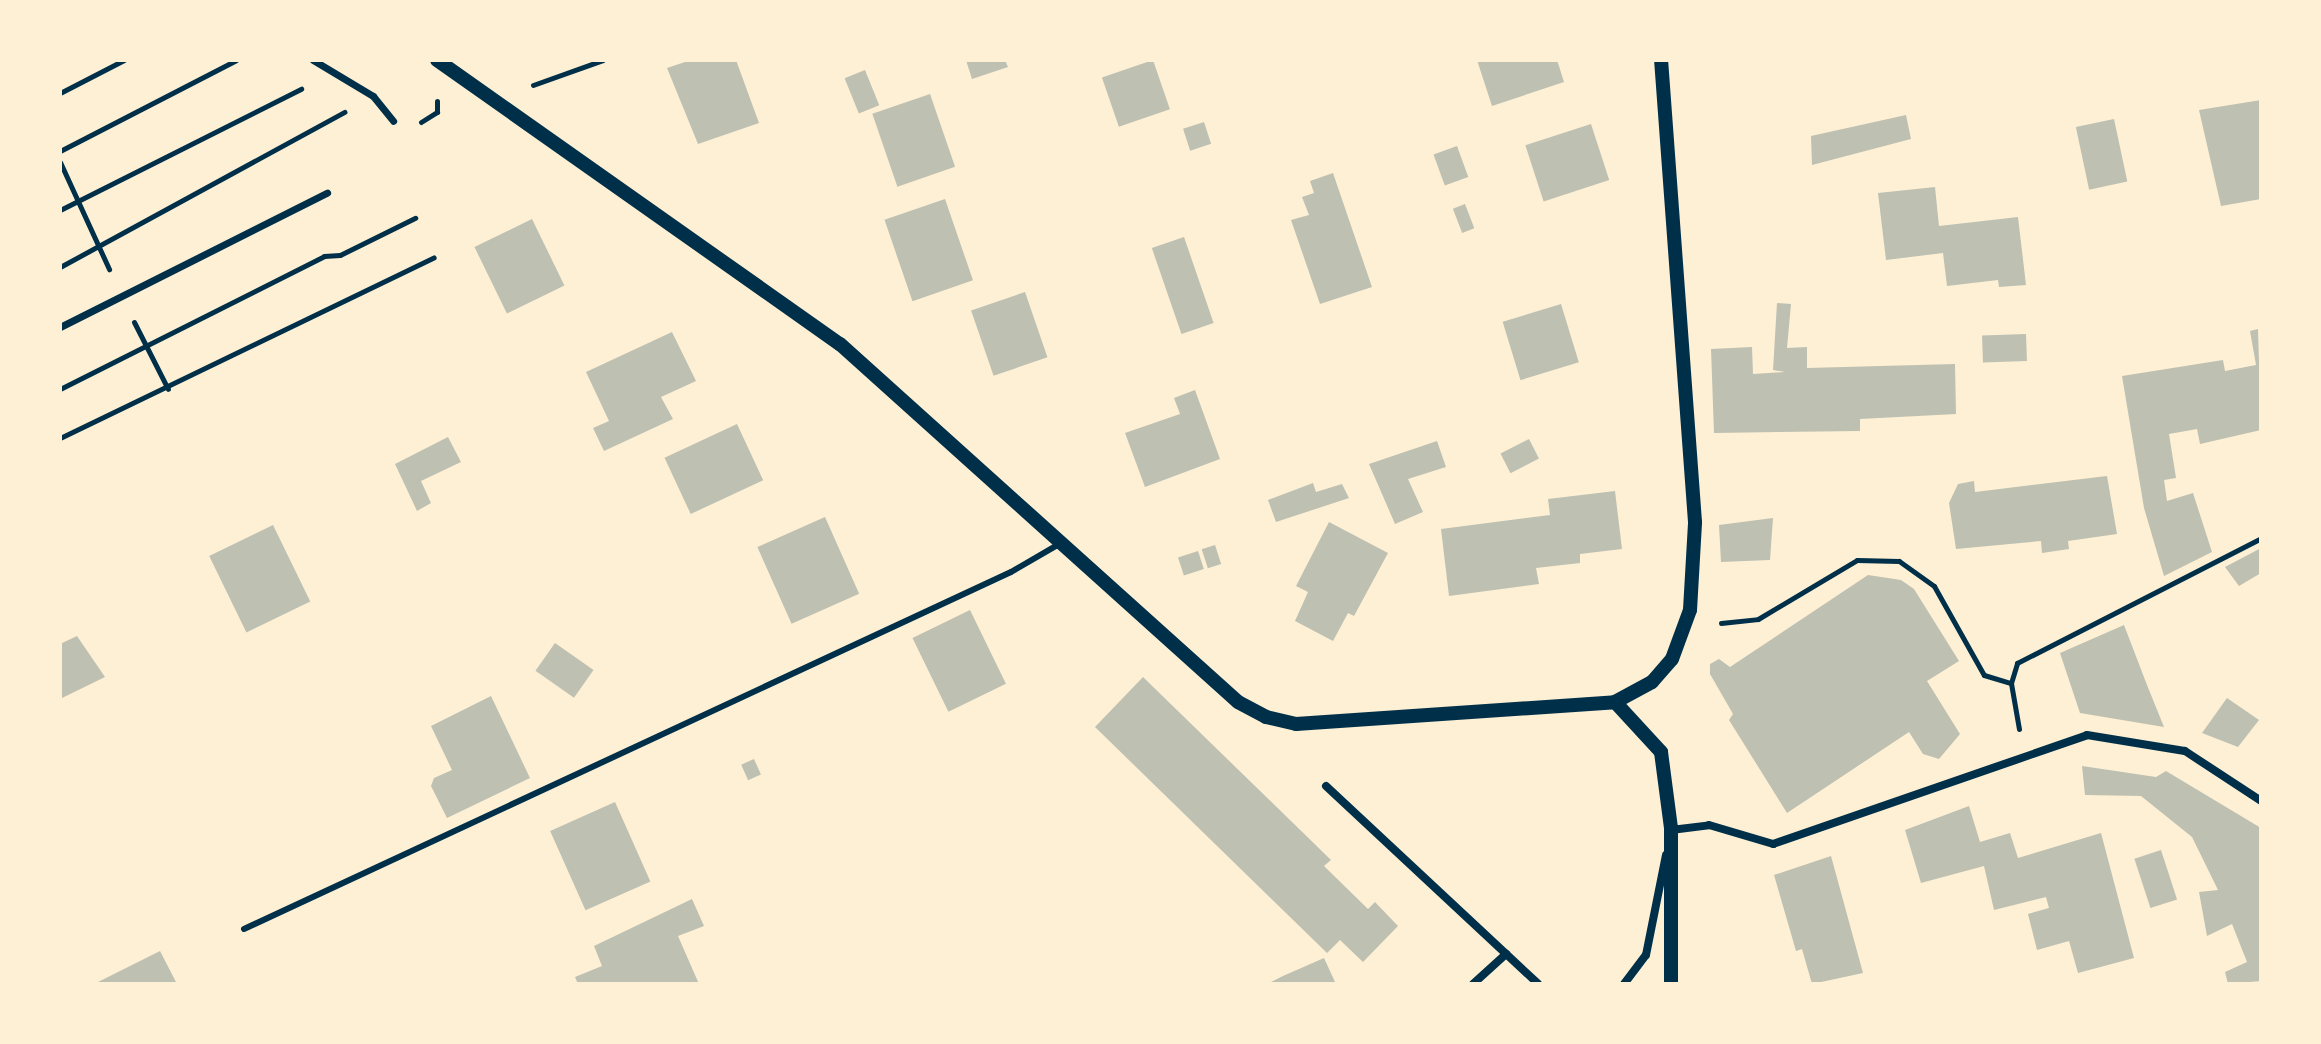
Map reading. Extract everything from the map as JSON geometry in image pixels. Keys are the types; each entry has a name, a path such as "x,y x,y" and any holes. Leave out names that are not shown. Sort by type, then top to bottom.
{"street":[{"path":"313,60 373,96 393,121"},
{"path":"437,60 840,344 1238,702 1266,717 1296,724 1615,702 1652,682 1672,659 1685,626 1695,522 1661,60"},
{"path":"60,327 327,193"},
{"path":"1615,702 1661,752 1671,828 1671,984"},
{"path":"1671,828 1709,825 1773,844 2087,735 2185,751 2261,801"},
{"path":"1326,786 1538,984"},
{"path":"1624,984 1646,955 1671,828"},
{"path":"1473,984 1506,954"}],"lane":[{"path":"244,929 1011,572 1061,543"}],"path":[{"path":"60,93 124,60"},
{"path":"60,151 236,60"},
{"path":"547,80 603,60"},
{"path":"60,210 334,72"},
{"path":"410,129 437,112 437,90"},
{"path":"60,267 373,96"},
{"path":"60,389 324,256 340,255 415,218"},
{"path":"60,438 434,257"},
{"path":"2023,757 2011,683 2017,663 2034,651 2261,538"},
{"path":"1685,626 1758,619 1857,560 1899,561 1934,586 1984,675 2011,683"}],"building":[{"path":"691,60 736,60 759,123 698,144 667,68"},
{"path":"966,60 1005,60 1008,67 972,79"},
{"path":"1153,60 1170,109 1119,127 1102,78"},
{"path":"1477,60 1557,60 1564,82 1492,106"},
{"path":"865,70 879,105 859,113 845,78"},
{"path":"930,94 955,167 897,187 872,114"},
{"path":"2261,100 2261,199 2221,206 2199,110"},
{"path":"1906,115 1911,139 1812,165 1811,136"},
{"path":"2114,119 2127,182 2089,190 2076,127"},
{"path":"1204,122 1211,144 1190,151 1183,129"},
{"path":"1591,124 1609,180 1544,201 1525,145"},
{"path":"1457,146 1468,177 1445,186 1434,155"},
{"path":"1333,173 1372,287 1320,304 1291,220 1309,215 1302,197 1314,193 1310,181"},
{"path":"1935,187 1939,226 2018,217 2026,285 1999,287 1998,280 1947,286 1943,253 1886,260 1878,193"},
{"path":"945,199 973,280 912,301 884,220"},
{"path":"1465,204 1474,228 1462,233 1453,209"},
{"path":"532,219 564,286 507,314 474,247"},
{"path":"1184,237 1214,323 1181,334 1152,248"},
{"path":"1025,292 1047,357 994,376 971,311"},
{"path":"1777,303 1791,304 1787,348 1807,347 1807,368 1955,364 1956,414 1860,419 1860,431 1714,433 1711,349 1752,347 1753,374 1785,372 1773,370"},
{"path":"1561,304 1579,362 1521,380 1503,322"},
{"path":"2258,329 2261,430 2200,444 2197,429 2169,434 2176,478 2164,480 2167,501 2193,493 2212,552 2164,576 2144,508 2122,376 2223,360 2225,371 2256,365 2250,331"},
{"path":"672,332 696,381 661,397 673,419 604,451 593,428 609,421 586,372"},
{"path":"2026,334 2027,361 1983,363 1982,336"},
{"path":"1195,390 1220,459 1145,487 1125,433 1180,414 1174,398"},
{"path":"737,424 763,480 691,514 664,458"},
{"path":"448,437 461,462 421,481 431,503 417,511 395,464"},
{"path":"1529,439 1539,459 1510,473 1500,454"},
{"path":"1437,441 1446,467 1408,479 1423,512 1395,524 1369,464"},
{"path":"2107,476 2117,534 2068,541 2069,549 2042,553 2041,541 1956,549 1949,503 1958,484 1974,481 1975,492"},
{"path":"1313,483 1316,492 1342,484 1349,498 1276,522 1268,500"},
{"path":"1615,491 1622,549 1580,554 1580,563 1536,568 1539,584 1449,596 1441,529 1550,515 1548,499"},
{"path":"825,517 859,594 792,624 757,547"},
{"path":"1773,518 1770,560 1721,562 1719,525"},
{"path":"1329,522 1388,553 1354,616 1348,613 1333,641 1295,621 1308,592 1296,586"},
{"path":"273,525 310,601 246,633 209,556"},
{"path":"1215,545 1221,564 1208,568 1202,549"},
{"path":"2261,548 2261,573 2239,586 2225,567"},
{"path":"1198,551 1204,569 1184,576 1178,557"},
{"path":"1868,575 1901,580 1914,589 1959,661 1927,681 1960,734 1939,759 1923,754 1909,732 1787,813 1729,720 1733,714 1710,674 1710,664 1719,659 1730,667"},
{"path":"970,610 1006,684 948,712 912,638"},
{"path":"2124,625 2164,727 2080,713 2060,653"},
{"path":"77,636 105,677 60,699 60,644"},
{"path":"555,643 594,670 574,698 535,671"},
{"path":"1143,677 1331,860 1324,866 1368,909 1375,902 1398,926 1363,962 1340,940 1327,953 1095,727"},
{"path":"491,696 530,778 447,818 431,786 434,778 452,770 431,726"},
{"path":"2227,698 2259,720 2238,747 2202,733"},
{"path":"754,759 761,775 748,780 741,765"},
{"path":"2082,766 2156,777 2166,771 2261,828 2261,981 2228,984 2225,972 2247,962 2232,924 2207,936 2199,892 2218,890 2192,837 2141,796 2085,795"},
{"path":"615,802 650,881 586,910 550,831"},
{"path":"1969,806 1980,842 2010,833 2018,858 2101,833 2134,958 2078,973 2069,941 2037,950 2028,914 2049,908 2046,897 1994,910 1984,866 1921,883 1905,830"},
{"path":"2161,850 2177,899 2150,908 2134,859"},
{"path":"1831,856 1863,973 1812,984 1802,949 1796,951 1774,875"},
{"path":"692,899 704,926 678,936 699,984 578,984 575,977 602,966 594,946"},
{"path":"160,951 177,984 94,984"},
{"path":"1324,958 1336,984 1267,984 1283,976"}]}
